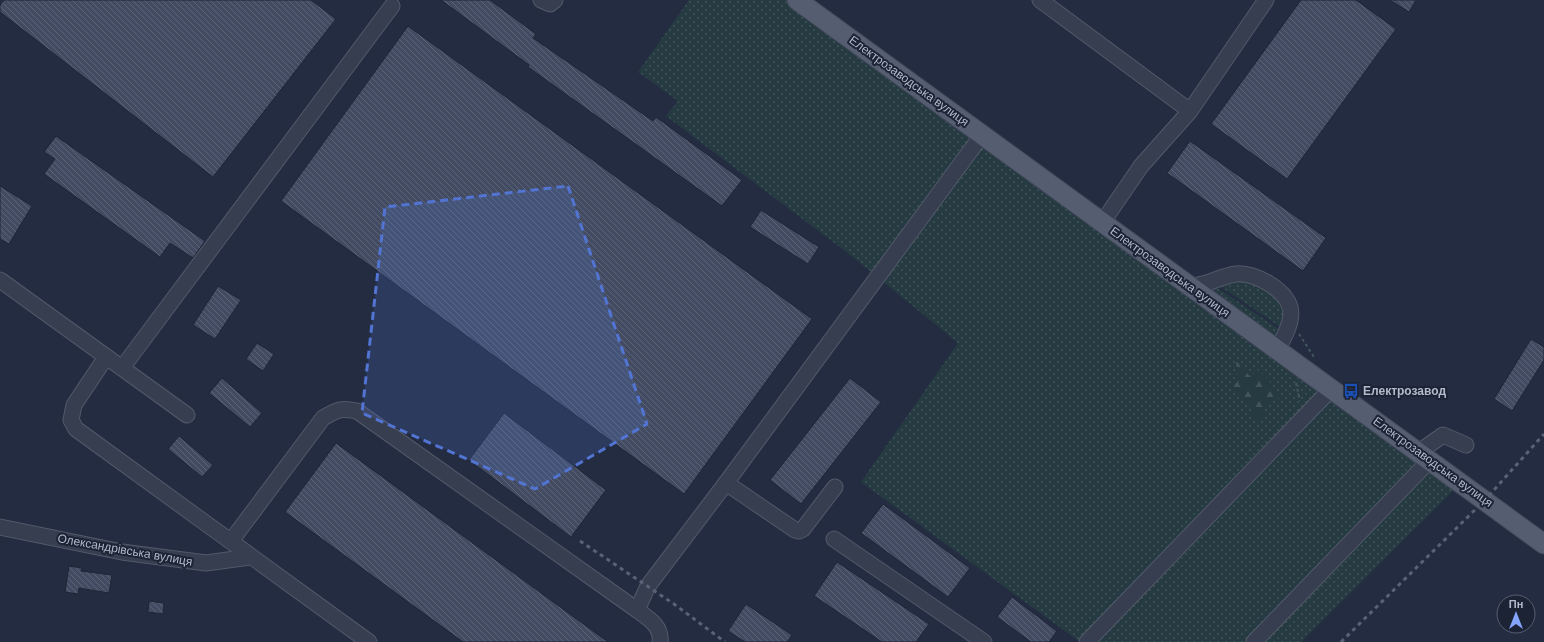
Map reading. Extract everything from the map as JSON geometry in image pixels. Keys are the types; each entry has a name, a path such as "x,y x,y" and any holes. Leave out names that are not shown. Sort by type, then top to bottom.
{"main road":[{"name":"Електрозаводська вулиця","path":"798,0 1544,544"}],"street":[{"path":"541,0 550,4 555,0"},
{"path":"1040,0 1190,111"},
{"path":"1102,223 1141,166 1190,111 1266,0"},
{"path":"122,368 392,6"},
{"path":"637,610 648,586 726,483 982,135"},
{"path":"1189,286 1198,286 1227,276 1242,274 1254,277 1274,287 1284,295 1290,304 1291,310 1290,323 1277,350"},
{"path":"0,280 187,415"},
{"path":"106,357 74,405 71,420 76,429 231,541 250,557 369,642"},
{"path":"1087,642 1331,389"},
{"path":"231,541 324,418 336,410 344,408 357,411 653,622 659,630 660,642"},
{"path":"1254,642 1443,435 1466,445"},
{"path":"726,483 795,530 799,531 803,529 835,487"},
{"name":"Олександрівська вулиця","path":"0,527 122,552 206,563 250,557"},
{"path":"834,539 984,642"}],"highlighted area":[{"path":"568,186 647,424 535,489 362,413 385,207"}],"green space":[{"path":"689,0 797,0 1461,483 1301,642 1080,642 861,482 958,343 849,254 666,116 678,101 638,72"},
{"path":"1247,280 1273,293 1287,312 1283,329 1218,285"},
{"path":"1215,286 1282,331 1278,336 1274,337 1210,291"},
{"path":"1236,362 1242,363 1246,372 1252,378 1256,369 1260,372 1267,378 1277,393 1279,398 1264,405 1262,419 1252,420 1251,403 1241,400 1233,392 1232,383 1239,383"}],"building":[{"path":"4,0 311,0 336,19 213,177 0,12 0,5"},
{"path":"441,0 490,0 536,34 533,38 653,121 656,117 742,180 722,206 528,67 529,65"},
{"path":"1301,0 1356,0 1396,29 1287,179 1211,124"},
{"path":"1390,0 1416,0 1409,12"},
{"path":"408,26 812,319 684,494 281,201"},
{"path":"56,136 205,241 193,258 170,243 160,257 44,174 55,159 44,152"},
{"path":"1190,141 1326,238 1303,271 1167,173"},
{"path":"0,186 32,206 9,244 0,239"},
{"path":"761,210 819,247 808,264 750,227"},
{"path":"218,286 241,300 215,339 193,325"},
{"path":"1531,339 1544,347 1544,360 1512,411 1494,399"},
{"path":"257,343 274,354 263,371 246,359"},
{"path":"222,378 262,413 250,427 209,393"},
{"path":"850,378 881,402 801,504 770,480"},
{"path":"504,413 606,490 571,537 469,460"},
{"path":"179,436 213,465 202,477 168,449"},
{"path":"336,443 608,642 463,642 285,512"},
{"path":"883,504 970,568 948,597 861,533"},
{"path":"837,562 929,624 916,642 882,642 814,596"},
{"path":"69,566 82,568 81,571 112,575 109,593 79,588 78,594 65,592"},
{"path":"1012,597 1057,631 1049,642 1031,642 997,617"},
{"path":"149,601 164,603 163,614 148,612"},
{"path":"746,604 792,635 787,642 745,642 728,631"}],"railway":[{"path":"1341,642 1485,500 1544,434"},
{"path":"580,541 674,604 725,642"}],"place":[{"name":"Електрозавод","path":"1351,391"}]}
